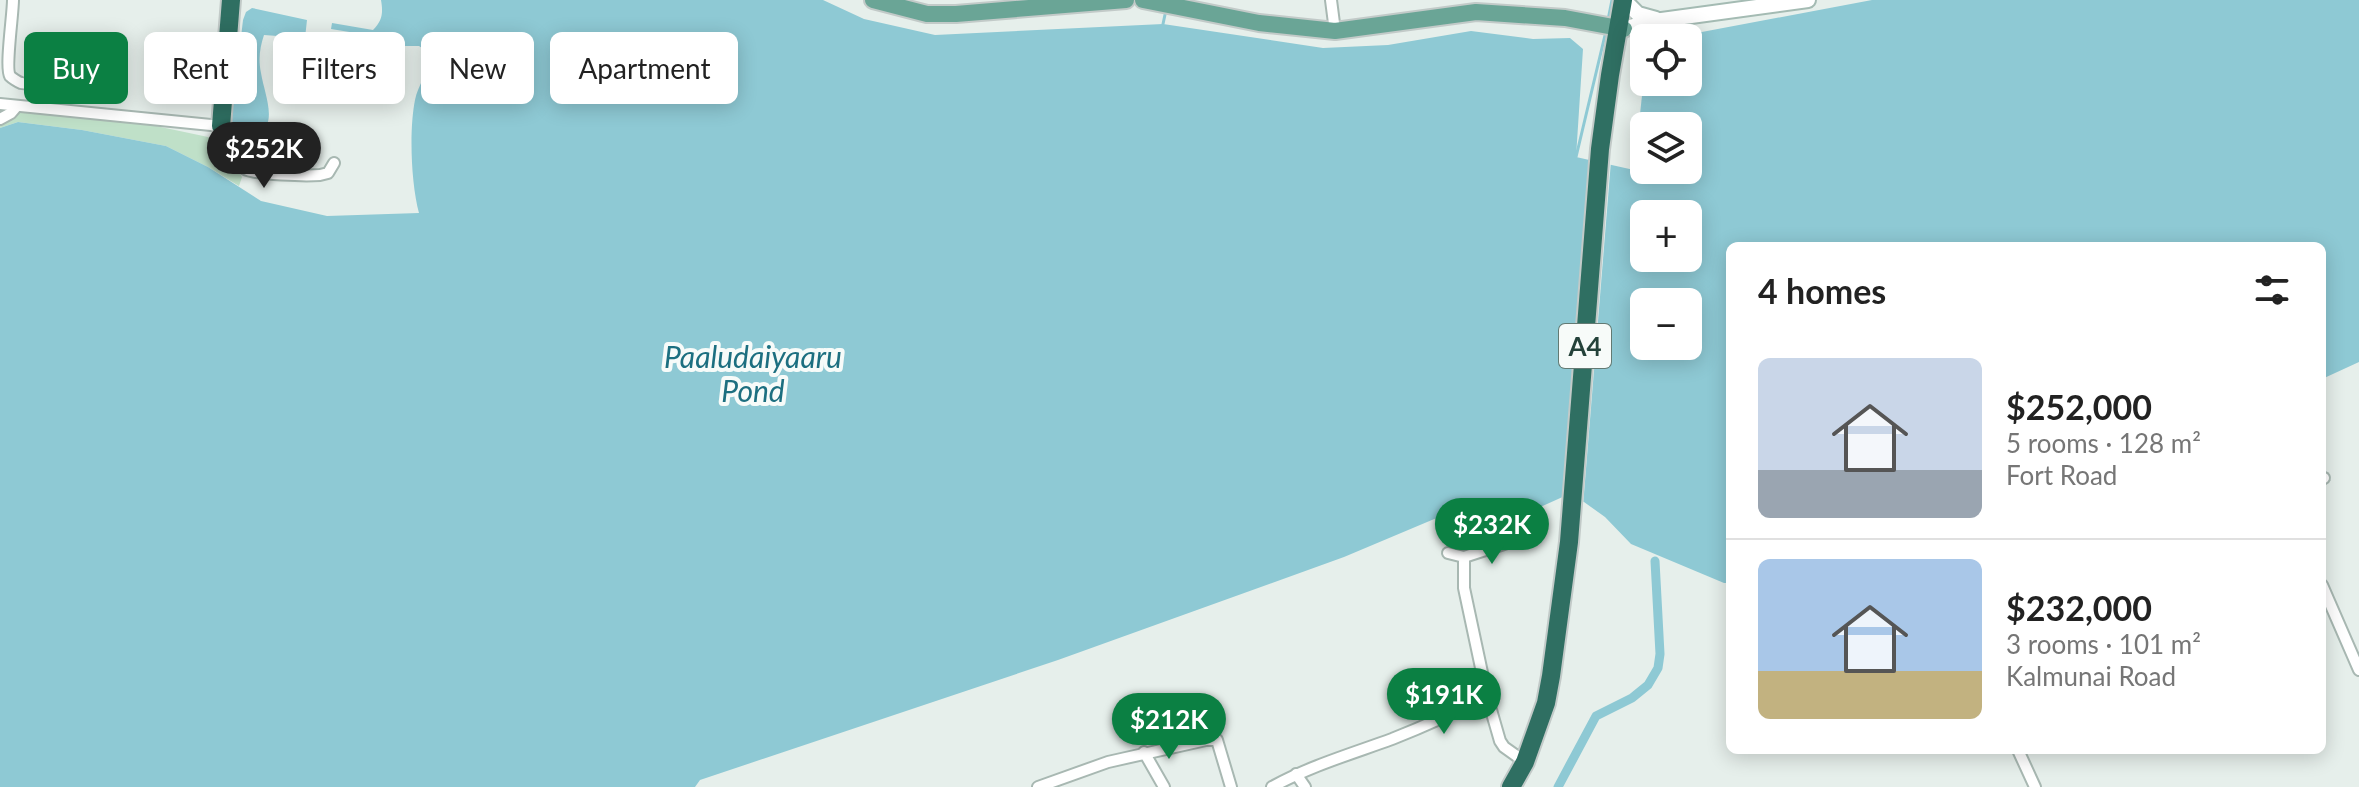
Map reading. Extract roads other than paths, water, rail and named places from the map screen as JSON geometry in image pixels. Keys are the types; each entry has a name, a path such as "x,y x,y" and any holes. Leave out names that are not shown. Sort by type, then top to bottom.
{"highway":[{"path":"221,126 231,0"},
{"name":"A4","path":"1521,787 1542,738 1552,703 1572,542 1603,149 1619,33 1627,1"},
{"name":"A4","path":"1511,787 1525,762 1546,703 1572,542"}],"main road":[{"path":"873,0 927,14 1126,0"},
{"path":"1143,0 1259,23 1335,31 1521,7 1596,23 1610,32 1619,33"}],"street":[{"path":"13,0 9,74 24,83"},
{"path":"1331,0 1335,31"},
{"path":"1619,33 1661,20 1808,0"},
{"path":"1627,1 1638,14 1661,20"},
{"path":"0,104 221,126 224,141 246,170 256,172 312,176 328,173 334,163"},
{"path":"0,119 17,106"},
{"path":"1448,553 1464,557 1510,542"},
{"path":"1464,557 1464,588 1500,741 1525,762"},
{"path":"2326,594 2359,670"},
{"path":"1272,787 1296,774 1409,732 1487,696"},
{"path":"1038,787 1144,752 1206,740 1217,740 1231,787"},
{"path":"1144,752 1164,787"},
{"path":"2020,754 2035,787"},
{"path":"1296,774 1305,787"},
{"path":"1070,775 1074,787"}],"water":[{"name":"Paaludaiyaaru Pond","path":"381,0 823,0 864,19 935,35 1163,24 1323,48 1388,45 1471,31 1533,39 1570,38 1583,49 1576,157 1630,169 1630,184 1702,184 1702,112 1640,112 1642,96 1702,96 1702,32 1872,0 2359,0 2359,362 2326,377 2326,242 1726,242 1726,583 1631,544 1605,517 1584,502 1567,495 1527,513 1479,522 1439,517 1344,557 1058,660 700,780 695,787 0,787 0,128 18,122 166,146 208,167 261,201 327,216 419,213 413,172 412,126 415,100 421,83 421,104 534,104 534,32 421,32 421,47 405,46 405,32 331,29 332,23 373,30 380,19"},
{"path":"252,8 307,20 306,32 264,35 260,63 268,104 268,123 256,136 243,139 232,123 233,104 257,104 257,32 242,32 246,12"}],"waterway":[{"path":"1608,20 1612,0"},
{"path":"1163,24 1166,10"},
{"path":"1576,157 1606,31"},
{"path":"1558,787 1596,716 1632,698 1648,685 1658,668 1655,561"}]}
